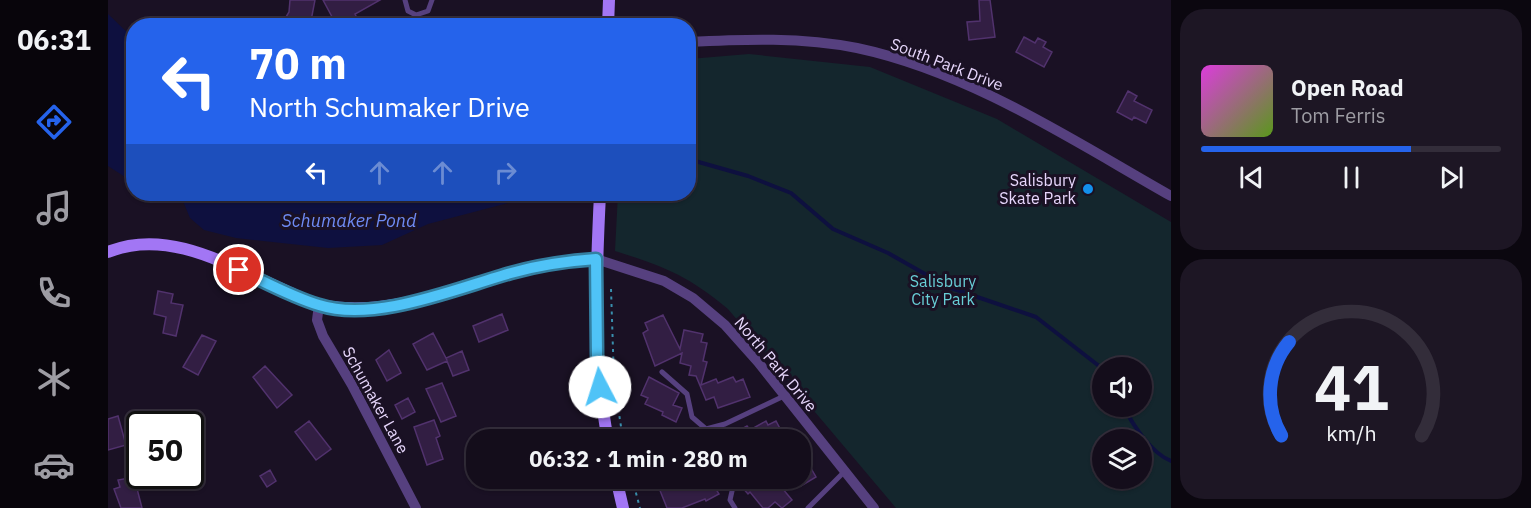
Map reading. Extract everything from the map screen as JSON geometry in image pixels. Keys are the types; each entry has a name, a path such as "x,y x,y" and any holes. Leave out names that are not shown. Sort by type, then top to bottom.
{"street":[{"path":"608,18 609,0"},
{"name":"South Park Drive","path":"696,41 732,39 810,42 859,49 894,58 993,97 1171,196"},
{"path":"600,201 596,259 597,355 607,429"},
{"path":"108,252 145,244 170,244 199,253 319,305 348,308 399,305 450,293 549,264 596,259"},
{"name":"North Park Drive","path":"596,259 655,278 693,298 736,336 874,508"},
{"name":"Schumaker Lane","path":"319,305 317,320 323,336 352,385 416,508"},
{"path":"619,489 623,508"}],"lane":[{"path":"405,0 408,11 416,15 428,11 432,0"},
{"path":"662,372 687,394 692,417 706,429 725,424 784,396"},
{"path":"808,508 845,471"},
{"path":"732,489 730,500 735,508"}],"path":[{"path":"611,289 614,380 621,429"},
{"path":"635,489 640,508"}],"green space":[{"name":"Salisbury City Park","path":"749,54 870,67 997,119 1171,222 1171,508 896,508 728,309 687,280 648,262 615,251 618,201 696,201 696,58"}],"water":[{"path":"108,14 126,31 126,178 108,166"},
{"name":"Schumaker Pond","path":"183,201 516,201 428,224 382,245 328,248 236,238 204,230 190,218"}],"building":[{"path":"290,0 315,0 312,18 285,18 289,12"},
{"path":"323,0 380,0 355,14 357,18 333,18"},
{"path":"979,0 990,0 995,37 969,40 967,22 980,21"},
{"path":"1024,37 1035,43 1038,38 1046,42 1043,47 1052,52 1044,67 1016,52"},
{"path":"1128,91 1137,96 1134,101 1152,110 1146,123 1134,117 1132,120 1117,112"},
{"path":"158,291 173,294 171,303 183,305 176,336 163,333 166,317 154,314"},
{"path":"502,314 508,330 479,342 473,326"},
{"path":"663,315 680,349 684,330 703,334 701,342 707,343 703,361 707,362 701,385 716,379 718,383 733,377 736,382 743,379 750,397 718,408 714,397 706,400 696,376 689,375 691,366 680,363 682,353 655,366 643,333 648,330 645,323"},
{"path":"433,333 447,360 446,358 462,351 469,370 453,376 447,361 427,370 413,344"},
{"path":"202,335 216,341 198,375 183,367"},
{"path":"389,350 401,373 387,381 376,360"},
{"path":"265,366 292,395 277,408 253,377"},
{"path":"649,377 679,393 673,405 682,408 676,422 662,415 663,412 645,404 648,398 641,395"},
{"path":"442,383 456,416 441,422 426,389"},
{"path":"408,398 415,412 402,419 395,405"},
{"path":"118,416 126,445 108,450 108,419"},
{"path":"434,420 440,436 436,438 443,459 427,465 414,427"},
{"path":"309,421 331,449 316,460 295,432"},
{"path":"766,421 768,425 776,421 780,429 752,429"},
{"path":"811,468 816,477 811,480"},
{"path":"270,470 276,481 267,487 260,476"},
{"path":"126,478 126,489 137,489 142,508 121,508 114,489 120,487 118,480"},
{"path":"659,489 716,489 719,494 706,501 705,499 682,508 667,508"},
{"path":"744,489 783,489 792,500 782,508 775,502 768,508 763,508 750,492 748,494"}],"waterway":[{"path":"696,161 748,176 791,193 833,229 888,253 948,287 1036,317 1092,361"},
{"path":"1129,417 1137,430 1156,452 1171,461"}],"place":[{"name":"Salisbury Skate Park","path":"1088,189"}],"route":[{"path":"239,270 319,305 333,308 372,308 428,299 510,273 558,262 596,259 597,355 600,387"}]}
